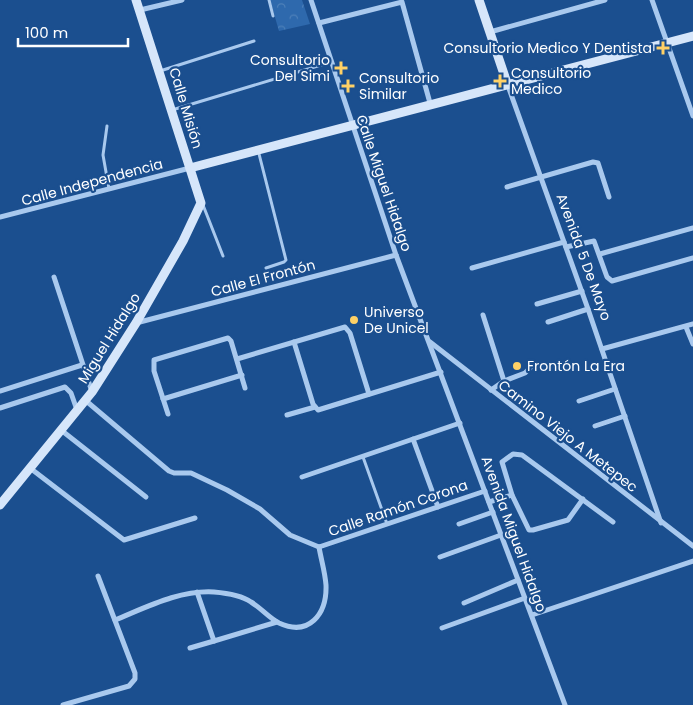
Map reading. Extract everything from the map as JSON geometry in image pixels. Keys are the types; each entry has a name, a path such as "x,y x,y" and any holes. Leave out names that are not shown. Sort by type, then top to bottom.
{"main road":[{"name":"Calle Misión","path":"136,0 190,168"},
{"name":"Avenida 5 De Mayo","path":"479,0 507,83"},
{"path":"201,200 190,168 430,103 693,36"},
{"name":"Miguel Hidalgo","path":"0,505 92,392 136,323 183,242 201,200"}],"street":[{"path":"140,10 182,0"},
{"name":"Calle Miguel Hidalgo","path":"311,0 396,255 440,372"},
{"path":"489,32 584,3 605,0"},
{"path":"652,0 693,116"},
{"path":"319,23 402,2 430,103"},
{"name":"Avenida 5 De Mayo","path":"507,83 582,291 661,523"},
{"path":"507,187 598,163 610,197"},
{"name":"Calle Independencia","path":"0,218 190,168"},
{"path":"600,254 692,228"},
{"path":"472,268 592,240 600,254 607,277 612,281 693,258"},
{"name":"Calle El Frontón","path":"136,323 396,255"},
{"path":"54,277 92,392"},
{"path":"537,304 582,291"},
{"path":"548,322 588,309"},
{"path":"483,315 504,381"},
{"path":"602,349 693,324"},
{"path":"237,359 342,327 348,329 369,394"},
{"path":"686,327 693,344"},
{"path":"168,414 154,372 154,360 227,338 232,341 245,388"},
{"path":"294,342 318,409"},
{"name":"Camino Viejo A Metepec","path":"430,342 693,546"},
{"path":"0,391 82,364"},
{"path":"491,390 504,381 525,373 531,367"},
{"path":"287,415 318,409 440,372"},
{"name":"Avenida Miguel Hidalgo","path":"440,372 564,705"},
{"path":"163,399 242,375"},
{"path":"0,408 65,387 71,393 77,410"},
{"path":"579,401 615,389"},
{"path":"85,400 169,470 174,473 195,475 227,490 260,509 290,535 319,547 326,584 323,606 319,614 311,623 302,627 295,628 277,622 246,599 232,595 197,592 169,599 115,620"},
{"path":"595,426 625,416"},
{"path":"302,477 460,423"},
{"path":"61,430 146,497"},
{"path":"413,439 438,508"},
{"path":"583,499 568,520 531,531 525,525 512,495 502,464 506,458 517,454 583,499 613,522"},
{"path":"30,468 124,540 195,518"},
{"name":"Calle Ramón Corona","path":"319,547 485,491"},
{"path":"489,502 512,495"},
{"path":"459,524 493,512"},
{"path":"440,557 501,535"},
{"path":"532,615 693,562"},
{"path":"63,705 129,686 134,681 135,672 98,576"},
{"path":"464,603 518,580"},
{"path":"197,592 214,641"},
{"path":"442,628 525,598"},
{"path":"190,648 277,622"}],"lane":[{"path":"269,0 273,16"},
{"path":"160,71 254,41"},
{"path":"172,110 332,62"},
{"path":"107,126 103,155 108,189"},
{"path":"258,150 286,260 283,263 266,268"},
{"path":"201,200 223,256"},
{"path":"363,456 387,525"}],"green space":[{"path":"270,0 302,0 310,24 279,31"}],"place":[{"name":"Consultorio Medico Y Dentista","path":"663,48"},
{"name":"Consultorio Del Simi","path":"341,68"},
{"name":"Consultorio Medico","path":"500,81"},
{"name":"Consultorio Similar","path":"348,86"},
{"name":"Universo De Unicel","path":"354,320"},
{"name":"Frontón La Era","path":"517,366"}]}
